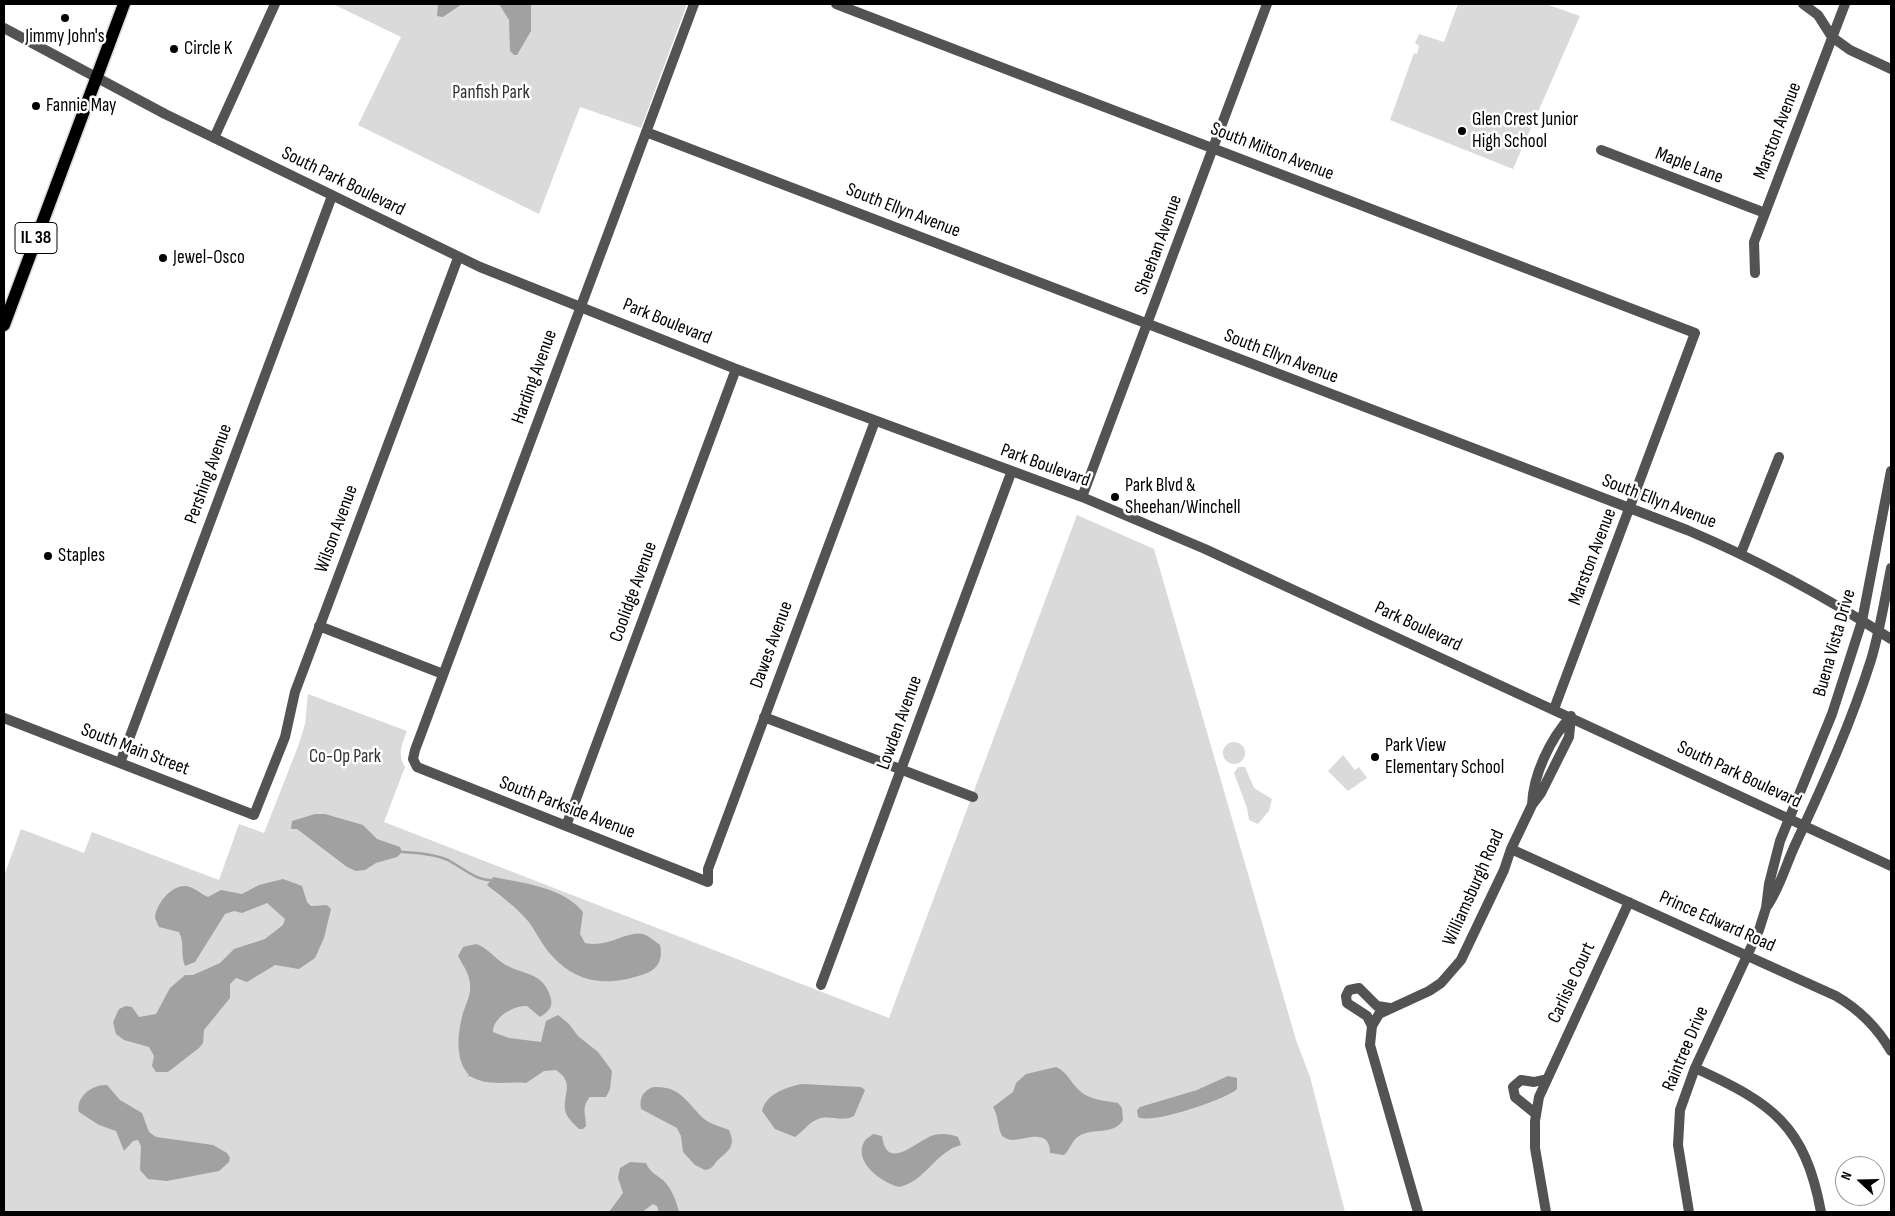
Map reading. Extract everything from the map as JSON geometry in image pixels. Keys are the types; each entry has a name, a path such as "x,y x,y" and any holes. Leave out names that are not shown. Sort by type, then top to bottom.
{"main road":[{"name":"IL 38","path":"4,324 124,4"}],"street":[{"path":"214,138 275,4"},
{"name":"Harding Avenue","path":"414,763 413,755 694,4"},
{"name":"South Milton Avenue","path":"836,4 1695,333"},
{"name":"Sheehan Avenue","path":"1082,497 1267,4"},
{"path":"1803,4 1818,15 1832,37 1850,50 1891,69"},
{"name":"Marston Avenue","path":"1756,273 1754,242 1845,4"},
{"name":"South Park Boulevard","path":"4,28 214,138 458,258 581,306"},
{"name":"South Ellyn Avenue","path":"646,132 1742,553 1805,586 1891,639"},
{"name":"Maple Lane","path":"1601,150 1765,214"},
{"name":"Pershing Avenue","path":"120,763 332,196"},
{"name":"Wilson Avenue","path":"254,815 285,737 294,692 458,258"},
{"name":"Park Boulevard","path":"581,306 736,369 1012,473 1082,497 1205,549 1571,716"},
{"name":"Marston Avenue","path":"1554,709 1695,333"},
{"name":"Coolidge Avenue","path":"566,826 736,369"},
{"name":"Dawes Avenue","path":"708,882 708,869 874,421"},
{"path":"1742,553 1779,457"},
{"name":"Buena Vista Drive","path":"1791,818 1832,714 1862,621 1891,471"},
{"name":"Lowden Avenue","path":"821,985 1012,473"},
{"name":"Buena Vista Drive","path":"1806,826 1845,734 1878,631 1891,568"},
{"path":"319,626 443,674"},
{"name":"South Park Boulevard","path":"1571,716 1891,866"},
{"name":"Williamsburgh Road","path":"1372,1026 1379,1014 1429,991 1446,977 1461,960 1504,870 1511,849 1532,805 1542,793 1569,737 1571,716"},
{"path":"764,717 973,797"},
{"name":"South Main Street","path":"4,718 254,815"},
{"name":"South Parkside Avenue","path":"414,763 425,772 708,882"},
{"name":"Raintree Drive","path":"1766,908 1769,884 1780,841 1791,818"},
{"name":"Raintree Drive","path":"1689,1212 1678,1145 1678,1129 1683,1097 1748,956 1766,908 1779,888 1796,843 1806,826"},
{"name":"Prince Edward Road","path":"1511,849 1850,1004 1873,1024 1891,1051"},
{"name":"Carlisle Court","path":"1546,1212 1535,1148 1536,1114 1539,1097 1629,902"},
{"path":"1390,1008 1377,1006 1359,988 1350,990 1346,996 1346,1003 1367,1016 1372,1026 1370,1045 1418,1212"},
{"path":"1696,1068 1744,1091 1779,1118 1810,1164 1821,1212"},
{"path":"1536,1114 1515,1097 1514,1087 1521,1080 1534,1082 1547,1079"}],"green space":[{"name":"Panfish Park","path":"333,4 687,4 641,128 580,107 539,214 358,125 401,37"},
{"path":"1458,4 1546,4 1580,16 1513,169 1390,120 1414,53 1417,54 1419,46 1415,43 1419,34 1444,42"},
{"name":"Co-Op Park","path":"1077,515 1154,549 1296,1040 1310,1077 1345,1212 4,1212 4,876 21,829 84,853 92,832 219,880 239,824 264,833 299,744 305,724 308,694 407,731 401,753 405,767 384,822 889,1018"},
{"path":"1234,742 1242,745 1245,753 1242,761 1234,764 1226,761 1223,753 1226,745"},
{"path":"1343,755 1355,770 1359,767 1367,778 1348,791 1328,771"},
{"path":"1238,767 1245,767 1254,788 1272,799 1269,811 1258,824 1249,820 1247,808 1234,773"}],"shaded area":[{"path":"438,4 462,4 443,17 437,16"},
{"path":"499,4 531,4 531,31 517,55 510,51 509,20"},
{"path":"315,814 325,814 363,825 377,839 400,847 402,852 397,857 376,863 365,870 356,871 347,867 297,829 291,829 292,821"},
{"path":"493,877 542,887 565,897 575,904 583,912 580,934 585,943 602,943 637,933 645,935 660,945 661,954 659,962 655,968 647,973 618,981 592,980 568,970 547,950 531,924 487,885"},
{"path":"283,879 302,886 307,902 311,906 327,905 331,909 324,938 315,958 299,969 275,965 247,982 236,978 230,984 230,998 204,1030 203,1043 199,1048 168,1072 156,1072 152,1066 154,1056 149,1047 124,1040 116,1034 113,1022 119,1009 126,1006 132,1007 139,1017 156,1014 170,988 185,975 193,975 220,963 234,949 265,939 283,925 285,919 267,903 242,913 234,911 225,914 195,962 185,966 182,940 179,932 159,927 155,918 161,901 170,892 180,887 192,888 208,897 221,890 242,894 259,885"},
{"path":"476,944 504,964 532,975 544,983 551,999 549,1009 540,1017 527,1006 522,1006 505,1013 496,1021 493,1032 509,1038 541,1042 546,1021 558,1015 569,1024 578,1036 598,1052 612,1071 610,1089 606,1097 590,1097 587,1101 585,1108 586,1126 583,1129 579,1129 566,1113 567,1084 562,1075 556,1070 544,1071 526,1083 490,1083 470,1076 467,1077 469,1075 461,1061 458,1045 470,984 467,973 458,956 463,947"},
{"path":"1056,1067 1064,1072 1085,1095 1099,1100 1118,1103 1122,1108 1123,1120 1119,1125 1109,1130 1085,1133 1079,1136 1064,1155 1050,1153 1049,1145 1042,1138 1031,1137 1013,1140 1002,1136 993,1107 1013,1092 1016,1083 1026,1074"},
{"path":"1228,1076 1237,1078 1237,1089 1230,1094 1204,1105 1171,1115 1145,1119 1138,1117 1137,1110 1140,1107 1197,1090"},
{"path":"802,1084 861,1087 865,1090 854,1116 846,1119 817,1119 795,1137 775,1129 762,1111 764,1105 772,1096 783,1089"},
{"path":"102,1085 107,1085 120,1100 142,1113 149,1132 156,1137 213,1145 227,1153 230,1158 229,1162 219,1171 167,1181 148,1179 140,1170 141,1146 138,1140 133,1141 124,1151 116,1131 99,1125 79,1112 78,1106 86,1092"},
{"path":"654,1087 663,1087 677,1092 704,1119 729,1130 732,1141 730,1148 711,1168 705,1170 695,1165 683,1152 681,1136 677,1128 641,1109 643,1095 647,1090"},
{"path":"873,1134 882,1136 885,1147 890,1152 896,1153 904,1151 937,1134 958,1137 961,1145 944,1153 916,1179 899,1187 878,1176 862,1157 865,1141"},
{"path":"630,1162 646,1163 655,1175 663,1180 673,1195 679,1212 659,1212 657,1206 653,1204 642,1212 609,1212 623,1193 618,1178 620,1168"}],"waterway":[{"path":"402,852 443,858 474,876 490,880"}],"place":[{"name":"Jimmy John's","path":"65,18"},
{"name":"Circle K","path":"174,49"},
{"name":"Fannie May","path":"36,106"},
{"name":"Glen Crest Junior High School","path":"1462,131"},
{"name":"Jewel-Osco","path":"163,258"},
{"name":"Park Blvd & Sheehan/Winchell","path":"1115,497"},
{"name":"Staples","path":"48,556"},
{"name":"Park View Elementary School","path":"1375,757"}]}
